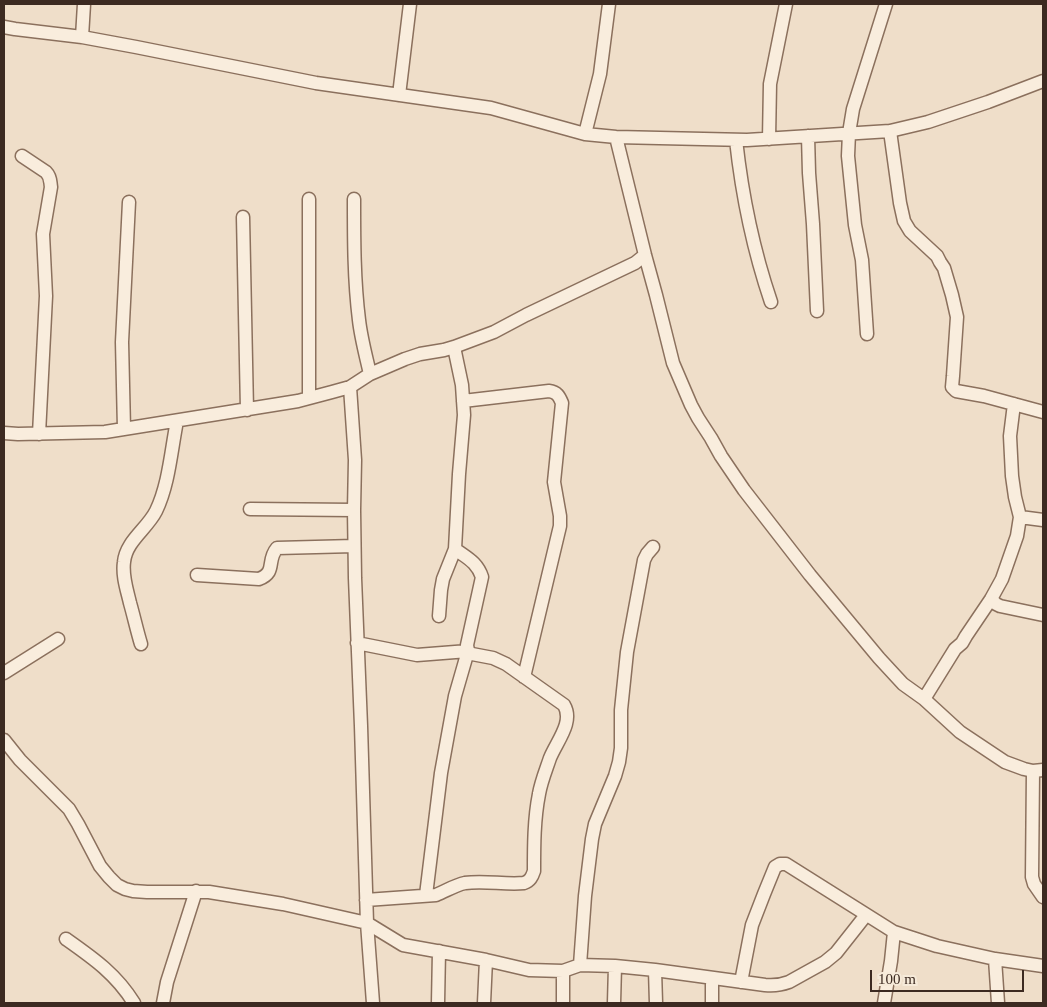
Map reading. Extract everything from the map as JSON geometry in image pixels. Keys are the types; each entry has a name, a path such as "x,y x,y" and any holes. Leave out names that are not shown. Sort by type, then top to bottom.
{"street":[{"path":"82,37 84,4"},
{"path":"399,95 410,4"},
{"path":"585,134 600,74 609,4"},
{"path":"769,139 770,84 786,4"},
{"path":"867,334 862,260 848,156 849,134 852,109 886,4"},
{"path":"4,27 82,37 316,83 491,108 585,134 616,137 736,140 890,131 928,122 1043,81"},
{"path":"890,131 904,221 910,231 937,256 944,268 952,296 957,318 952,387 956,391 972,393 1043,412"},
{"path":"808,136 808,174 813,224 817,311"},
{"path":"616,137 673,363 698,418 744,490 810,575 903,684 924,699 960,732 1005,762 1024,769 1038,771 1032,877 1034,884 1043,897"},
{"path":"736,140 740,181 762,278 771,302"},
{"path":"22,156 46,172 50,180 43,247 46,296 39,434"},
{"path":"309,199 309,398"},
{"path":"354,199 354,244 359,322 370,374"},
{"path":"124,429 122,342 129,202"},
{"path":"243,217 247,410"},
{"path":"4,433 105,432 298,401 350,387 370,374 397,362 420,354 454,347 494,332 526,314 635,263 645,255"},
{"path":"439,616 443,579 454,549 464,415 462,385 454,347"},
{"path":"350,387 355,460 354,546 366,900 373,1003"},
{"path":"463,401 549,391 555,392 560,396 562,403 554,482 560,526 524,677"},
{"path":"924,699 955,649 962,643 991,599 1002,579 1017,536 1020,517 1015,497 1010,450 1014,404"},
{"path":"141,644 123,573 124,562 130,545 150,521 161,497 166,482 177,421"},
{"path":"250,509 354,510"},
{"path":"1020,517 1043,520"},
{"path":"196,574 259,579 266,576 269,572 272,554 277,548 354,546"},
{"path":"580,965 585,896 592,839 595,824 619,762 621,710 628,645 644,560 654,547"},
{"path":"426,895 441,772 455,696 468,651 468,638 482,577 480,569 476,564 454,549"},
{"path":"991,599 999,606 1043,615"},
{"path":"4,673 58,639"},
{"path":"357,643 417,655 468,651 472,654 499,660 564,704 568,718 544,773 539,795 535,831 534,871 528,882 469,882 443,892 426,895 366,900"},
{"path":"4,740 20,760 68,809 100,866 109,877 125,889 133,891 196,891 233,895 283,904 367,923 403,944 529,970 564,971 580,965 615,966 771,986 789,982 825,962 836,953 866,915"},
{"path":"742,982 752,925 775,867 780,864 786,864 894,932 937,946 996,959 1043,966"},
{"path":"163,1003 167,982 196,891"},
{"path":"884,1003 894,932"},
{"path":"66,939 97,960 122,985 134,1003"},
{"path":"438,1003 439,951"},
{"path":"996,959 998,1003"},
{"path":"484,1003 486,960"},
{"path":"614,1003 615,966"},
{"path":"656,970 656,1003"},
{"path":"563,1003 564,971"},
{"path":"712,978 712,1003"}]}
